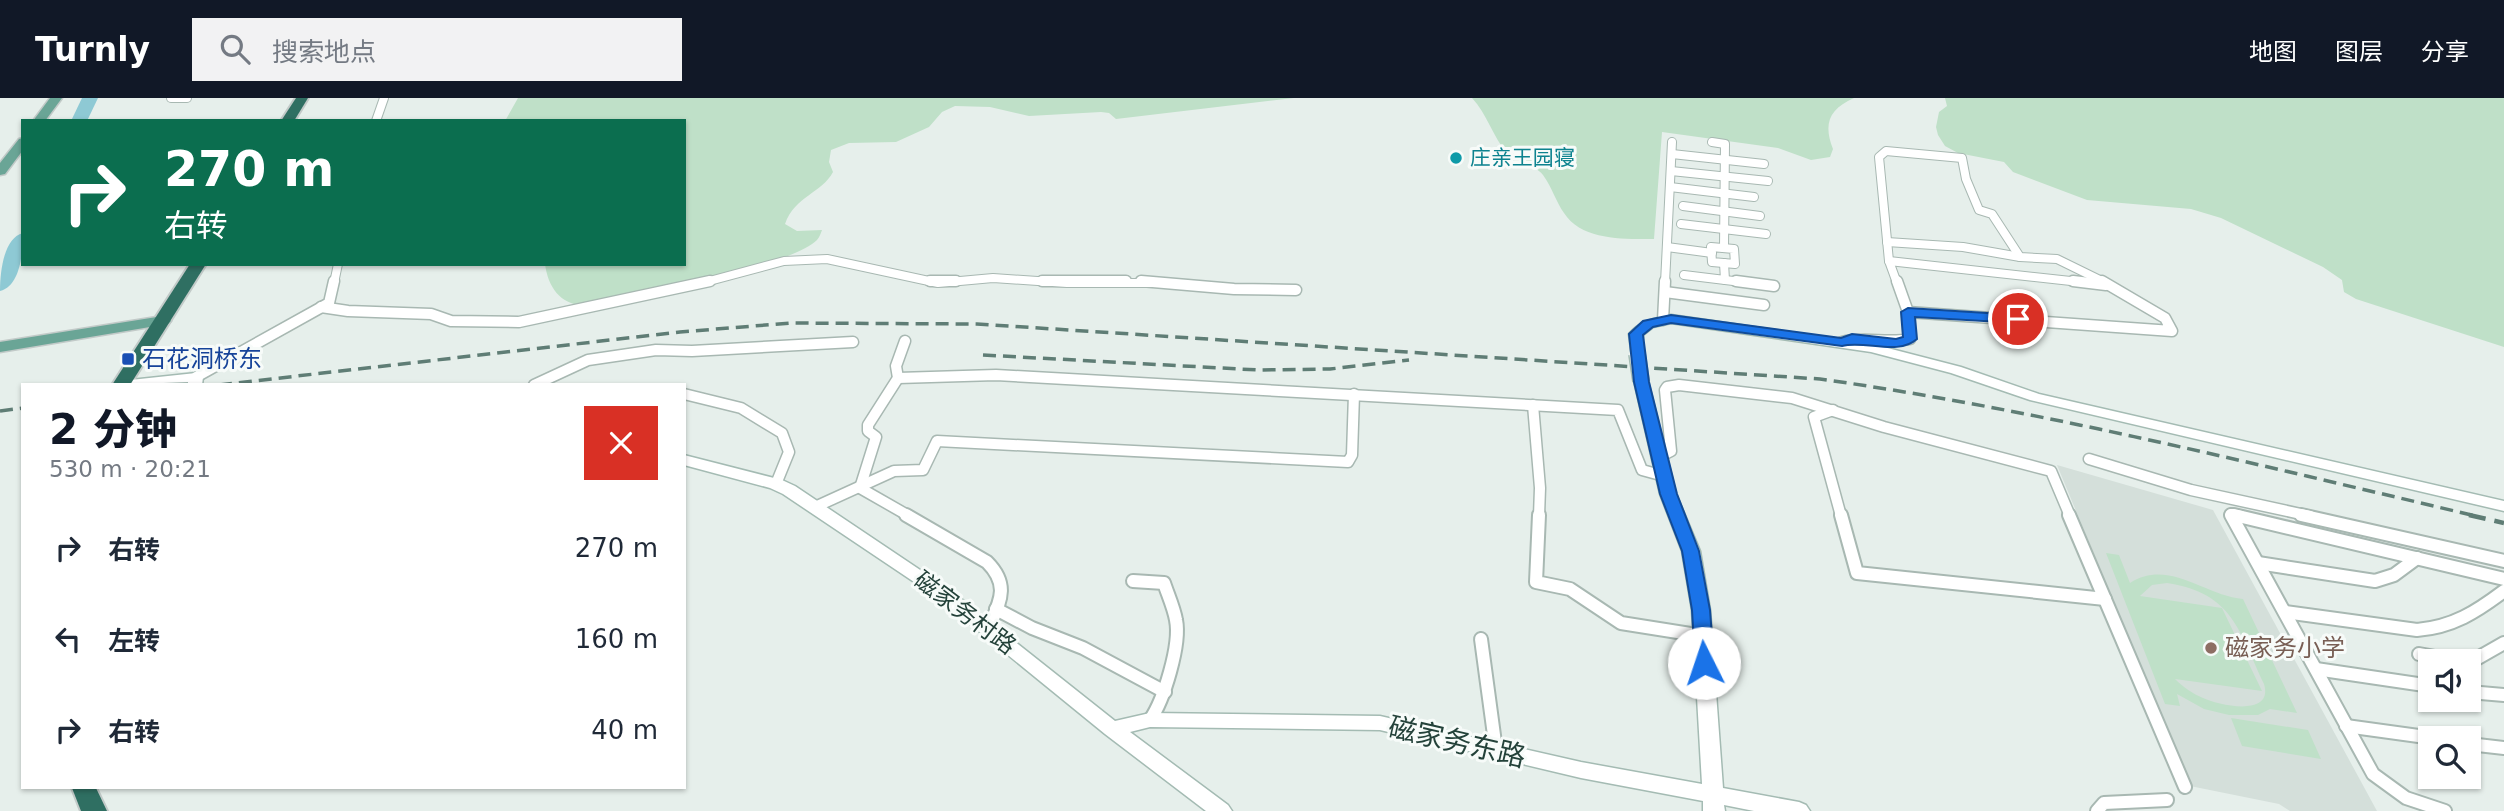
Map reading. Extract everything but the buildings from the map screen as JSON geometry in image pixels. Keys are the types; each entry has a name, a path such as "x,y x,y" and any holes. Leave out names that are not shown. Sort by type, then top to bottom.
{"highway":[{"path":"288,119 302,98"},
{"path":"122,383 197,266"},
{"path":"84,789 94,811"}],"main road":[{"path":"40,119 56,98"},
{"path":"0,171 21,145"},
{"path":"0,348 163,321"}],"street":[{"path":"171,98 187,98"},
{"path":"377,119 384,98"},
{"path":"1663,320 1672,142"},
{"path":"1712,142 1725,144 1724,248"},
{"path":"1842,342 1852,338 1897,343 1910,339 1908,312 1889,261 1886,242 1879,157 1886,151 1962,158 1966,179 1979,210 1992,214 2020,257"},
{"path":"1672,154 1764,164"},
{"path":"1671,171 1768,181"},
{"path":"1670,187 1754,197"},
{"path":"1683,206 1760,216"},
{"path":"1681,224 1766,234"},
{"path":"1886,242 1963,247 2020,257 2057,259 2112,286 2165,318 2172,331 1908,312"},
{"path":"1667,247 1712,253"},
{"path":"1711,247 1734,249 1735,264 1712,262 1712,253 1711,247"},
{"path":"321,307 348,311 431,314 451,321 519,322 740,275 783,261 827,259 938,283 993,278 1067,283 1137,281 1234,289 1296,290"},
{"path":"1889,261 2112,286"},
{"path":"1724,263 1725,280"},
{"path":"158,383 195,381 329,303 338,266"},
{"path":"1684,275 1774,286"},
{"path":"1665,292 1764,305"},
{"path":"1713,804 1703,636 1690,551 1664,476 1637,354 1636,334 1648,324 1663,320 1842,342 1956,370 2035,397 2504,506"},
{"path":"860,488 876,437 868,431 867,425 898,378 896,366 905,341"},
{"path":"538,383 588,360 656,350 692,351 853,342"},
{"path":"898,378 996,374 1618,410 1642,470 1664,476"},
{"path":"1660,457 1671,451 1665,390 1667,387 1679,385 1792,398 1884,428 2051,471 2186,787"},
{"path":"686,394 741,408 782,433 789,452 776,484"},
{"path":"815,507 894,471 923,470 937,441 1348,462 1352,456 1354,394"},
{"path":"1533,405 1541,488 1536,582 1570,589 1621,623 1703,636"},
{"path":"1833,410 1814,417 1857,573 2105,599"},
{"path":"2089,459 2162,484 2504,555"},
{"name":"磁家务村路","path":"686,461 776,484 815,507 944,594 1112,729 1222,811"},
{"path":"860,488 987,562 999,572 1003,591 988,630"},
{"path":"2445,811 2406,798 2379,780 2368,768 2231,513 2504,579"},
{"path":"2456,547 2504,561"},
{"path":"2258,563 2375,580 2393,575 2417,558"},
{"path":"1133,581 1164,583 1177,622 1165,692 1150,720"},
{"path":"2285,612 2417,630 2435,630 2457,625 2504,591"},
{"path":"996,609 1032,628 1112,662 1165,692"},
{"path":"1482,639 1496,750"},
{"path":"2481,656 2504,643"},
{"path":"2316,669 2418,684"},
{"path":"2481,693 2504,695"},
{"name":"磁家务东路","path":"1112,729 1150,720 1380,723 1713,804 1798,811"},
{"path":"2346,726 2418,736"},
{"path":"2481,745 2504,748"},
{"path":"2097,811 2104,803 2166,800"}],"shaded area":[{"name":"磁家务小学","path":"2057,465 2213,510 2377,811 2290,811 2279,804 2190,786"}],"green space":[{"path":"518,98 1294,98 1116,119 1109,113 1101,112 1029,116 990,107 955,106 942,112 929,127 896,142 849,143 831,150 829,162 833,172 822,185 795,207 785,224 797,231 822,230 817,240 801,250 743,270 584,306 568,302 557,293 549,280 546,266 686,266 686,119 506,119"},
{"path":"1472,98 1854,98 1839,107 1830,118 1829,132 1833,149 1830,157 1811,160 1778,148 1662,132 1654,239 1643,239 1593,234 1572,222 1561,209 1543,175 1507,153"},
{"path":"1945,98 2504,98 2504,347 2356,299 2344,292 2342,280 2323,267 2221,218 2191,209 2087,200 2013,172 2004,162 1958,153 1945,146 1936,127 1939,112 1947,106"},
{"path":"2106,553 2119,555 2130,583 2144,576 2173,576 2243,599 2297,713 2270,709 2258,715 2229,715 2204,709 2177,694 2180,706 2165,704","holes":["2167,583 2189,588 2220,605 2240,631 2264,684 2265,695 2261,702 2243,706 2220,704 2196,694 2175,679 2262,691 2222,608 2140,596 2152,585"]},
{"path":"2231,718 2308,730 2321,759 2242,746"}],"waterway":[{"path":"80,119 90,98"},
{"path":"0,285 21,242"}],"railway":[{"path":"236,383 680,332 791,323 977,324 1820,379 1986,406 2068,423 2231,458 2476,516"},
{"path":"983,355 1258,370 1330,369 1409,360"},
{"path":"0,411 21,408"},
{"path":"2469,515 2504,523"}],"place":[{"name":"庄亲王园寝","path":"1456,158"},
{"name":"石花洞桥东","path":"128,359"},
{"name":"磁家务小学","path":"2211,648"}],"route":[{"path":"1704,663 1701,610 1690,551 1668,494 1642,382 1636,334 1641,328 1658,320 1671,319 1842,342 1852,338 1897,343 1910,339 1911,324 1908,312 2018,319"}]}
